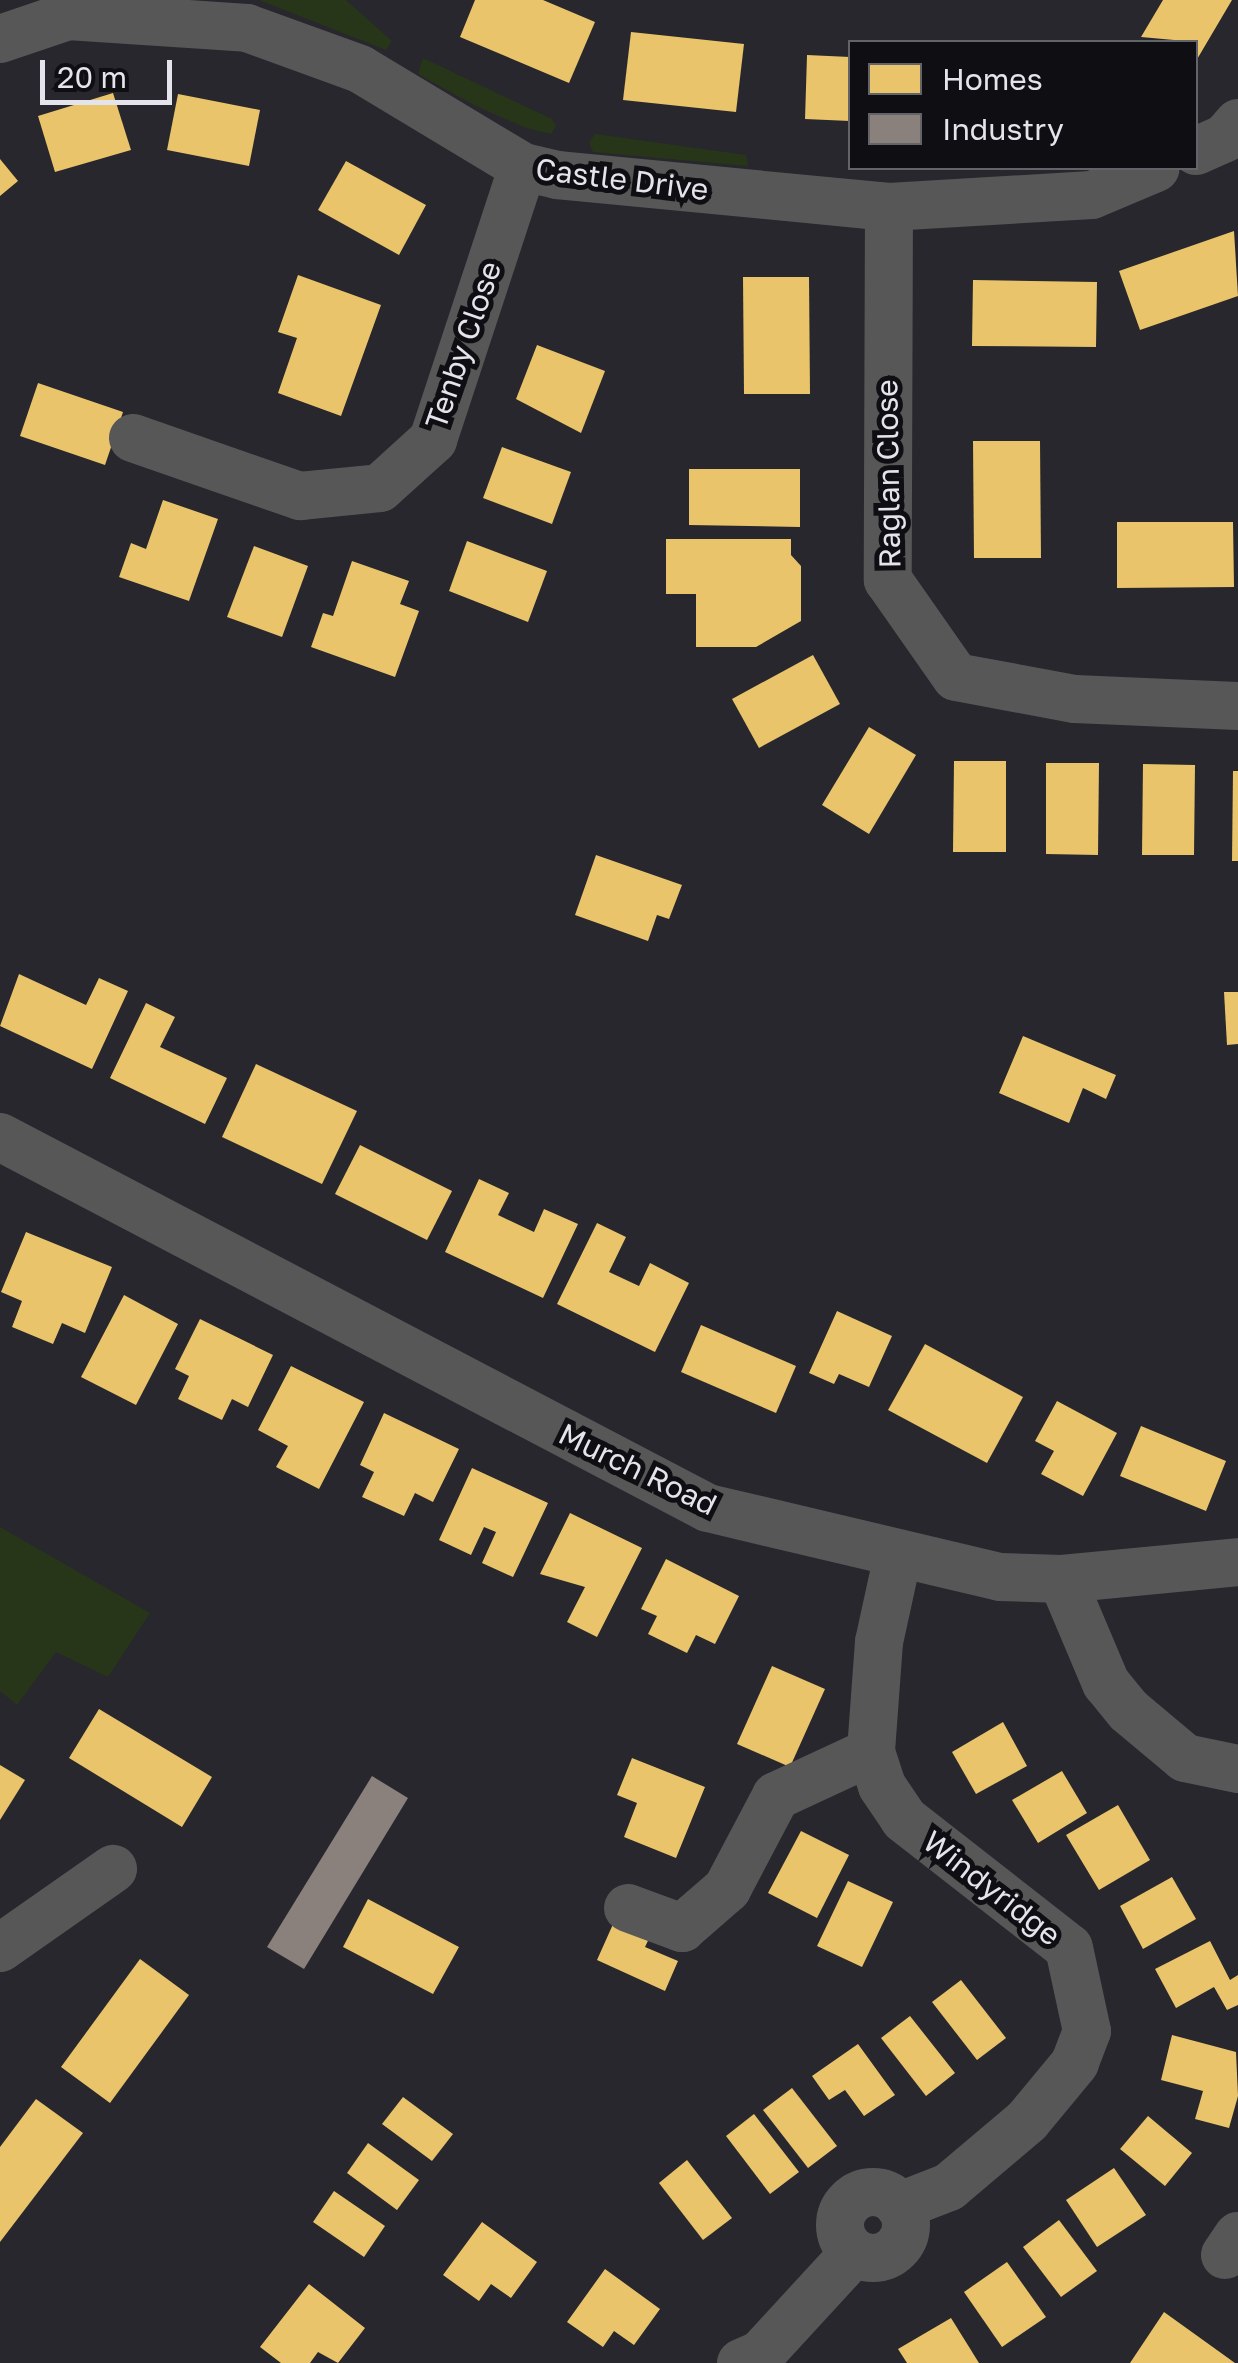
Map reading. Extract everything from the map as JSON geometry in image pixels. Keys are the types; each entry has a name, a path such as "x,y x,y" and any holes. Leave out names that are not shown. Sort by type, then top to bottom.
{"street":[{"name":"Castle Drive","path":"0,39 68,16 155,10 247,28 360,68 522,167 889,207 1092,195 1151,170"},
{"path":"1198,149 1225,138 1238,124"},
{"name":"Tenby Close","path":"133,438 300,496 380,488 433,440 522,167"},
{"name":"Raglan Close","path":"889,207 888,580 956,677 1074,699 1238,706"},
{"name":"Murch Road","path":"0,1137 708,1508 1000,1577 1062,1579 1238,1562"},
{"name":"Windyridge","path":"740,2363 760,2354 854,2253 892,2252 905,2231 900,2206 949,2187 1027,2121 1074,2064 1087,2031 1070,1948 904,1819 882,1786 871,1752 879,1642 898,1555"},
{"path":"1062,1579 1106,1682 1129,1710 1185,1758 1238,1770"},
{"path":"628,1908 682,1928 727,1889 776,1796 871,1752"},
{"path":"0,1948 112,1868"}],"green space":[{"path":"259,0 346,0 392,41 386,50"},
{"path":"423,58 552,119 556,126 551,134 526,128 474,105 418,74"},
{"path":"595,134 746,155 748,166 593,152 589,143"},
{"path":"0,1527 150,1613 108,1677 56,1652 17,1705 0,1691"}],"building: Homes":[{"path":"475,0 543,0 595,22 569,83 460,37"},
{"path":"1163,0 1232,0 1198,58 1198,40 1141,37"},
{"path":"631,32 744,44 736,112 623,100"},
{"path":"807,55 848,57 848,121 805,119"},
{"path":"113,93 131,150 55,172 38,116"},
{"path":"178,94 260,110 249,166 167,150"},
{"path":"0,159 18,181 0,196"},
{"path":"346,161 426,205 399,255 318,210"},
{"path":"1234,231 1238,296 1140,330 1119,271"},
{"path":"298,275 381,305 341,416 278,393 297,338 278,332"},
{"path":"743,277 809,277 810,394 744,394"},
{"path":"973,280 1097,282 1096,347 972,346"},
{"path":"537,345 605,371 581,433 516,399"},
{"path":"38,383 123,412 105,465 20,436"},
{"path":"973,441 1040,441 1041,558 974,558"},
{"path":"502,447 571,472 552,524 483,498"},
{"path":"689,469 800,469 800,527 689,525"},
{"path":"163,500 218,519 189,601 119,577 131,543 146,549"},
{"path":"1117,522 1233,522 1234,587 1117,588"},
{"path":"666,539 791,539 791,555 801,566 801,621 756,647 696,647 696,594 666,594"},
{"path":"467,541 547,571 528,622 449,591"},
{"path":"254,546 308,566 282,637 227,617"},
{"path":"352,561 409,581 400,604 419,611 395,677 311,647 323,613 333,616"},
{"path":"813,655 840,704 759,748 732,699"},
{"path":"869,727 916,755 869,834 822,805"},
{"path":"954,761 1006,761 1006,852 953,852"},
{"path":"1046,763 1099,763 1098,855 1046,854"},
{"path":"1143,764 1195,765 1194,855 1142,855"},
{"path":"1233,771 1238,771 1238,861 1232,861"},
{"path":"596,855 682,885 669,919 657,915 648,941 575,915"},
{"path":"19,974 86,1005 99,978 128,991 92,1069 0,1026"},
{"path":"1224,992 1238,992 1238,1044 1227,1045"},
{"path":"146,1003 175,1017 160,1047 227,1078 205,1124 110,1078"},
{"path":"1023,1036 1116,1075 1106,1099 1083,1088 1069,1123 999,1093"},
{"path":"256,1064 357,1111 322,1184 222,1137"},
{"path":"360,1145 452,1191 427,1240 335,1194"},
{"path":"479,1179 509,1193 498,1215 534,1232 544,1209 578,1224 543,1298 445,1252"},
{"path":"597,1223 626,1237 609,1272 639,1286 650,1263 689,1283 655,1352 557,1304"},
{"path":"26,1232 112,1267 85,1333 62,1323 53,1344 12,1327 22,1301 1,1292"},
{"path":"124,1295 178,1324 136,1405 81,1377"},
{"path":"837,1311 892,1336 869,1387 839,1374 834,1384 809,1373"},
{"path":"200,1319 273,1355 248,1407 232,1399 222,1420 178,1399 189,1376 175,1369"},
{"path":"701,1325 796,1366 776,1413 681,1372"},
{"path":"925,1344 1023,1397 987,1463 888,1410"},
{"path":"291,1366 364,1402 319,1489 276,1467 288,1446 258,1430"},
{"path":"1057,1401 1117,1433 1083,1496 1041,1474 1054,1451 1035,1441"},
{"path":"384,1413 459,1449 433,1502 415,1493 404,1516 362,1497 374,1472 360,1465"},
{"path":"1141,1426 1226,1461 1206,1511 1120,1476"},
{"path":"472,1468 548,1503 513,1577 482,1563 496,1532 484,1527 471,1555 439,1540"},
{"path":"570,1513 642,1548 597,1637 567,1622 585,1587 540,1574"},
{"path":"666,1559 739,1596 715,1644 696,1635 687,1653 648,1634 657,1616 641,1609"},
{"path":"772,1666 825,1689 790,1767 737,1744"},
{"path":"99,1709 212,1777 182,1827 69,1758"},
{"path":"1003,1722 1027,1766 976,1794 952,1752"},
{"path":"632,1758 705,1787 676,1858 624,1837 637,1803 617,1795"},
{"path":"0,1765 25,1780 0,1820"},
{"path":"1062,1771 1087,1813 1038,1843 1012,1800"},
{"path":"1118,1805 1150,1860 1099,1890 1066,1835"},
{"path":"801,1831 849,1855 817,1918 768,1893"},
{"path":"1172,1877 1196,1919 1143,1949 1120,1906"},
{"path":"848,1881 893,1902 862,1967 817,1946"},
{"path":"368,1899 459,1947 433,1994 343,1947"},
{"path":"618,1913 654,1928 645,1947 678,1961 665,1991 597,1960"},
{"path":"1210,1941 1230,1980 1238,1975 1238,2005 1227,2010 1214,1987 1176,2008 1155,1969"},
{"path":"140,1959 189,1995 110,2103 61,2067"},
{"path":"961,1980 1006,2038 977,2060 932,2002"},
{"path":"910,2016 955,2073 926,2096 881,2038"},
{"path":"1172,2035 1236,2052 1238,2096 1229,2128 1195,2119 1203,2091 1161,2080"},
{"path":"858,2044 895,2095 864,2116 845,2090 829,2100 812,2076"},
{"path":"792,2088 837,2146 808,2168 763,2110"},
{"path":"403,2097 453,2134 432,2161 382,2124"},
{"path":"36,2099 83,2133 0,2242 0,2147"},
{"path":"754,2114 799,2172 770,2194 726,2136"},
{"path":"1148,2116 1192,2153 1165,2186 1120,2149"},
{"path":"368,2143 419,2180 397,2210 347,2173"},
{"path":"687,2160 732,2218 703,2240 659,2183"},
{"path":"1114,2168 1146,2215 1097,2247 1066,2200"},
{"path":"334,2191 385,2226 364,2257 313,2222"},
{"path":"1059,2220 1097,2271 1061,2297 1023,2247"},
{"path":"482,2222 537,2262 511,2298 491,2284 479,2301 443,2275"},
{"path":"1007,2262 1046,2317 1002,2347 964,2292"},
{"path":"605,2269 660,2309 634,2345 614,2331 603,2347 567,2322"},
{"path":"309,2284 365,2328 338,2363 318,2352 310,2363 281,2363 260,2347"},
{"path":"1164,2312 1235,2363 1130,2363"},
{"path":"951,2318 979,2363 907,2363 898,2349"}],"building: Industry":[{"path":"372,1776 408,1798 304,1969 267,1947"}]}
